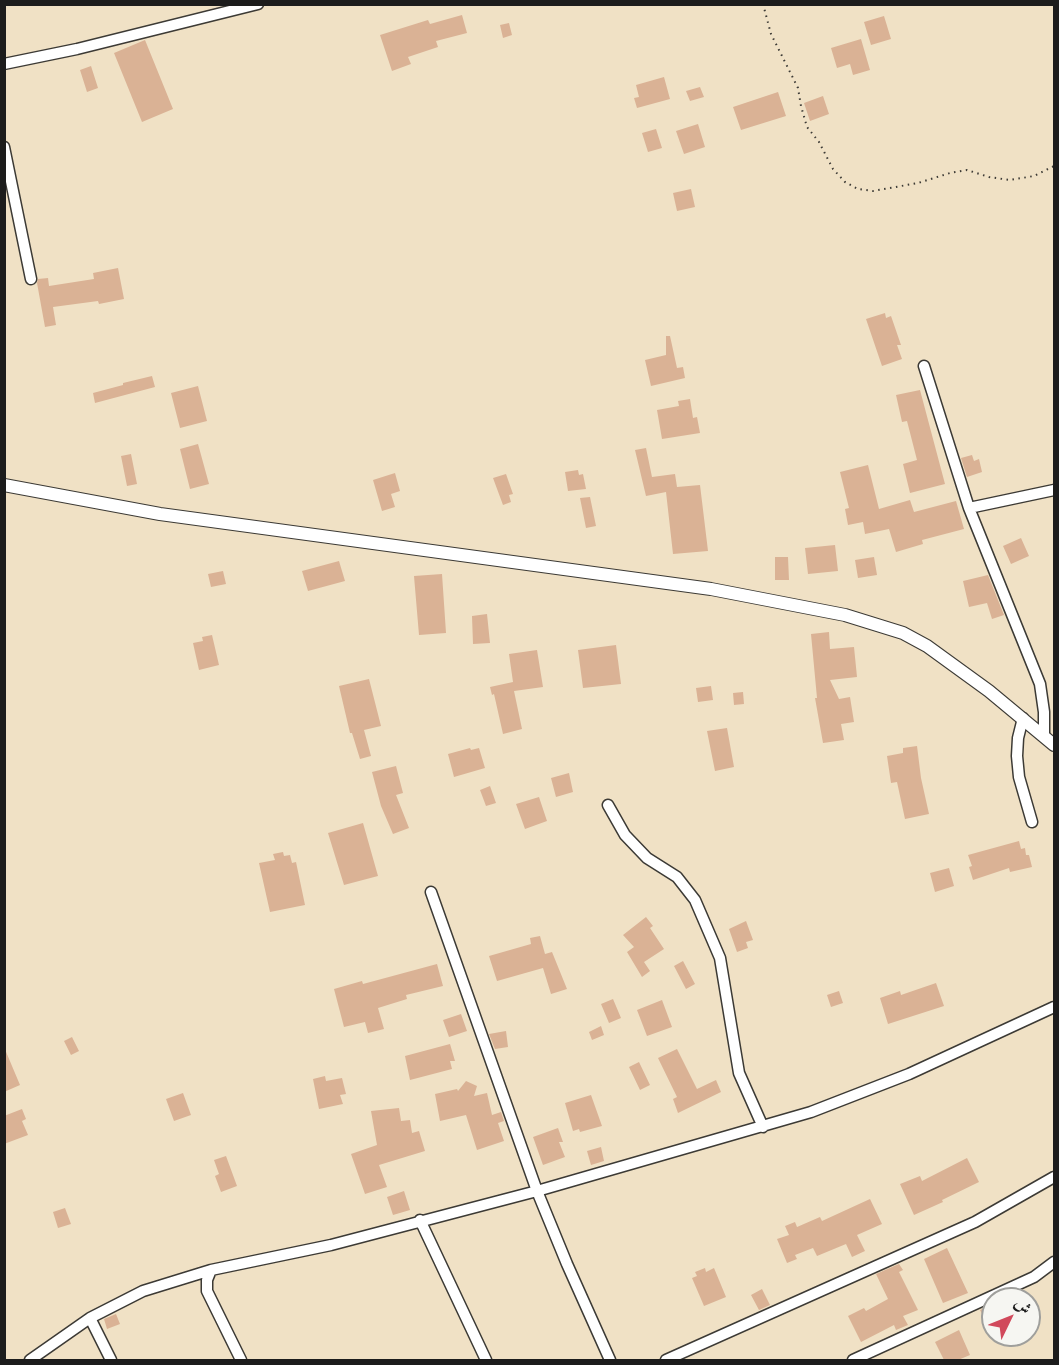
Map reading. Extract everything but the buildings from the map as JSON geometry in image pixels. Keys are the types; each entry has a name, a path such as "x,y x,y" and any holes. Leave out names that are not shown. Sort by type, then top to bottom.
{"street":[{"path":"4,64 258,4"},
{"path":"4,147 32,279"},
{"path":"924,366 969,508 1040,684 1044,712 1044,736"},
{"path":"4,485 160,514 711,589 845,615 903,633 927,646 1023,718 1054,745"},
{"path":"969,508 1054,490"},
{"path":"1023,718 1018,738 1017,756 1019,777 1032,822"},
{"path":"608,804 625,835 647,858 677,877 695,900 720,958 739,1073 763,1127"},
{"path":"431,892 537,1191 610,1360"},
{"path":"30,1360 90,1318 143,1291 211,1270 331,1245 537,1191 763,1127 855,1096 966,1049 1054,1007"},
{"path":"666,1360 975,1222 1054,1178"},
{"path":"420,1220 486,1360"},
{"path":"853,1360 1034,1277 1054,1262"},
{"path":"211,1270 207,1280 207,1292 241,1360"},
{"path":"90,1318 111,1360"}],"path":[{"path":"764,4 771,34 798,88 807,127 819,142 833,169 845,182 858,189 873,191 918,183 967,170 989,177 1010,180 1034,176 1054,166"}]}
